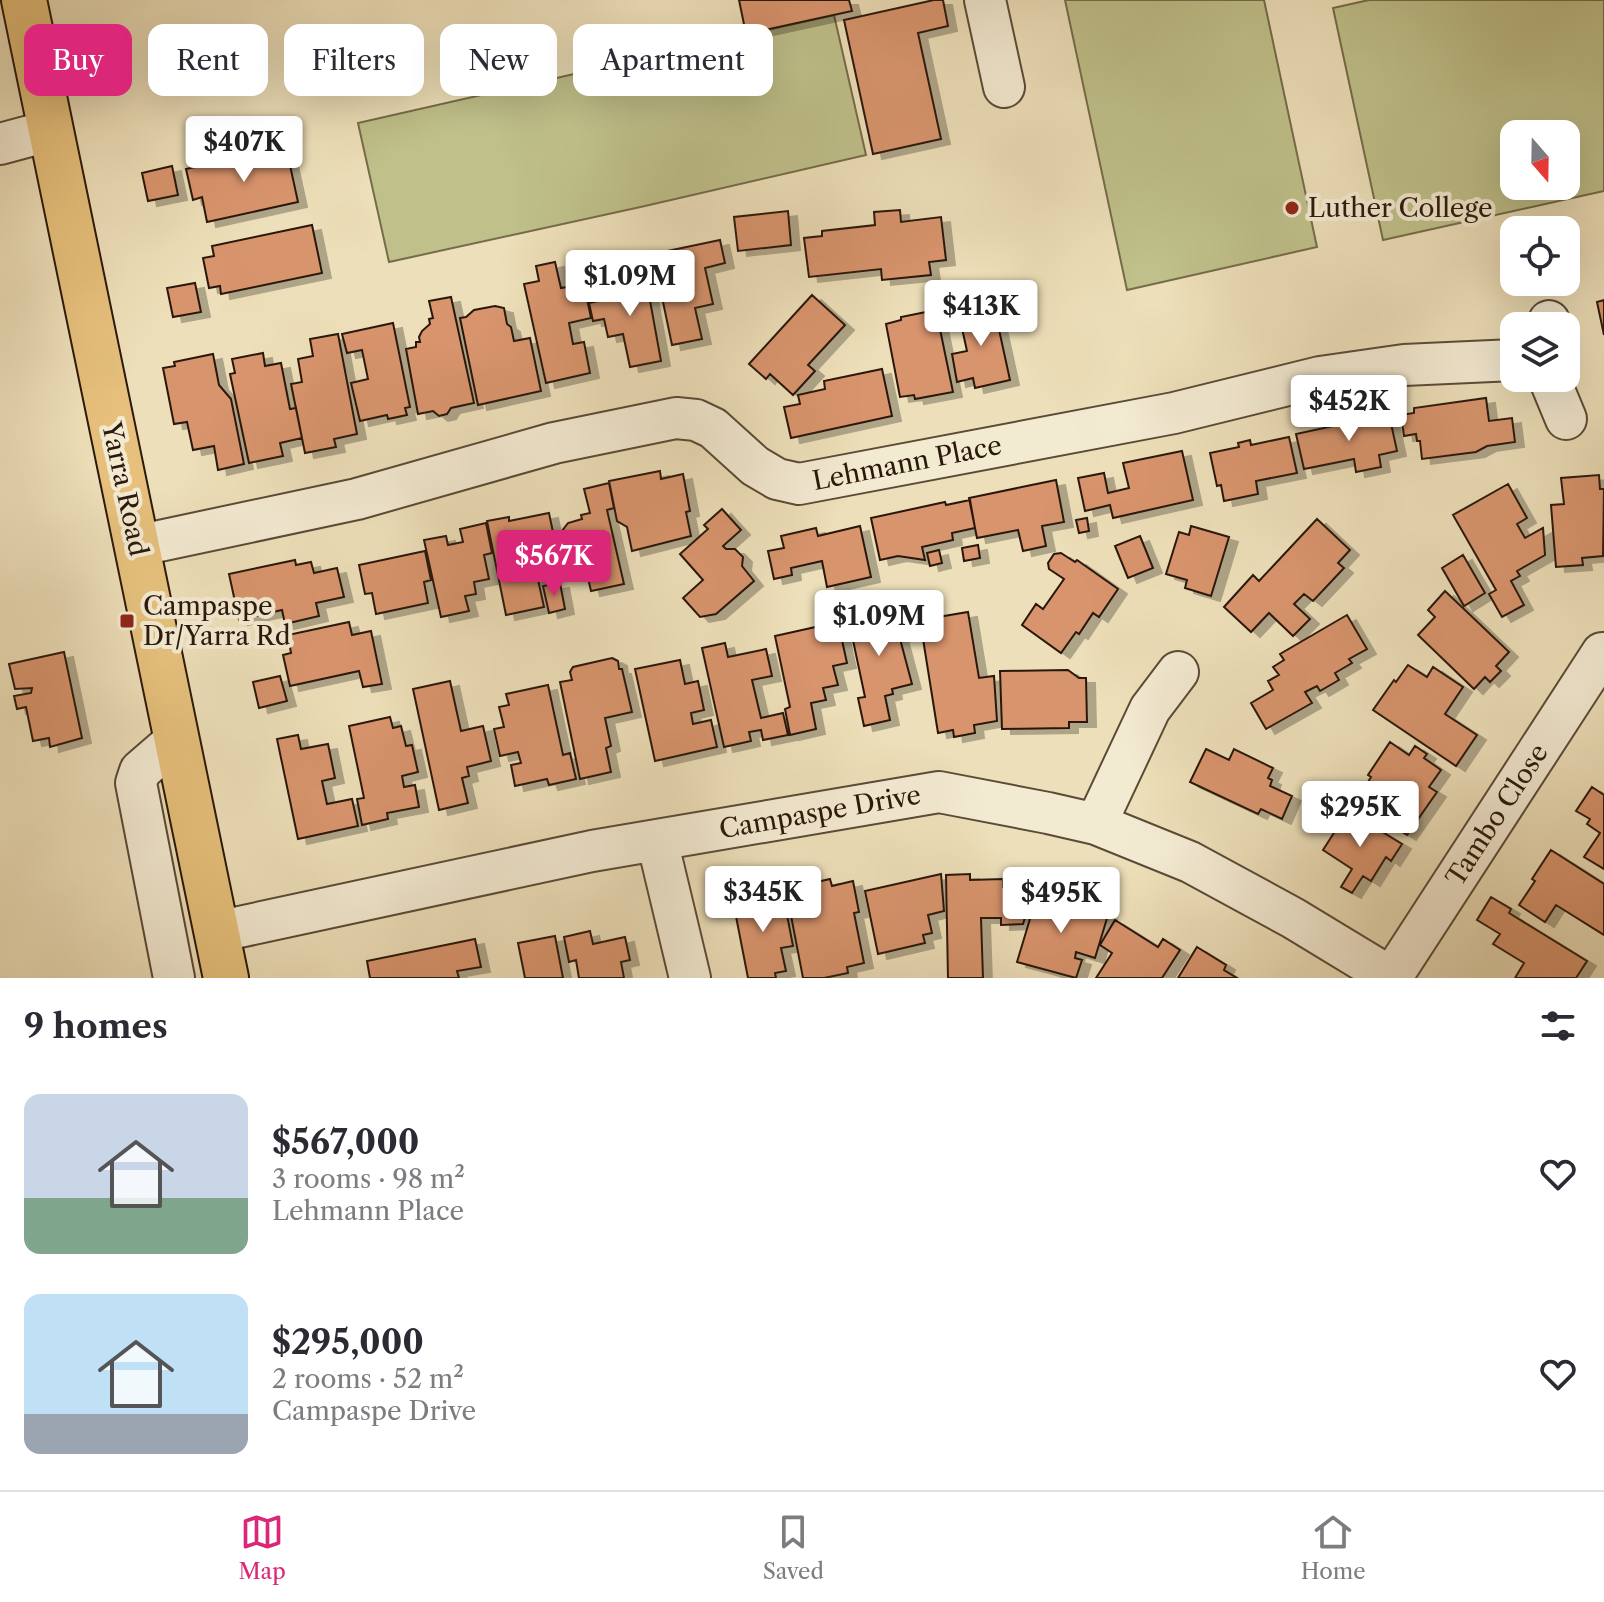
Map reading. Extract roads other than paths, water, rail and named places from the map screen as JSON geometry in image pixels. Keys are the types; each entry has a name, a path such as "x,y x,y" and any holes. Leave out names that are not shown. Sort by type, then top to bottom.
{"main road":[{"name":"Yarra Road","path":"24,0 226,978"}],"street":[{"path":"985,0 1004,87"},
{"path":"0,144 52,130"},
{"name":"Lehmann Place","path":"136,546 357,499 554,443 676,418 696,420 713,428 755,466 777,479 799,484 1174,413 1320,377 1404,365 1500,361"},
{"path":"1555,392 1566,419"},
{"name":"Tambo Close","path":"1392,978 1602,653"},
{"path":"1096,824 1150,709 1178,672"},
{"path":"174,978 136,783 140,771 177,739"},
{"name":"Campaspe Drive","path":"216,932 592,851 939,792 1096,824 1190,862 1293,918 1392,978"},
{"path":"657,840 690,978"}],"place":[{"name":"Luther College","path":"1292,208"},
{"name":"Campaspe Dr/Yarra Rd","path":"127,621"}]}
